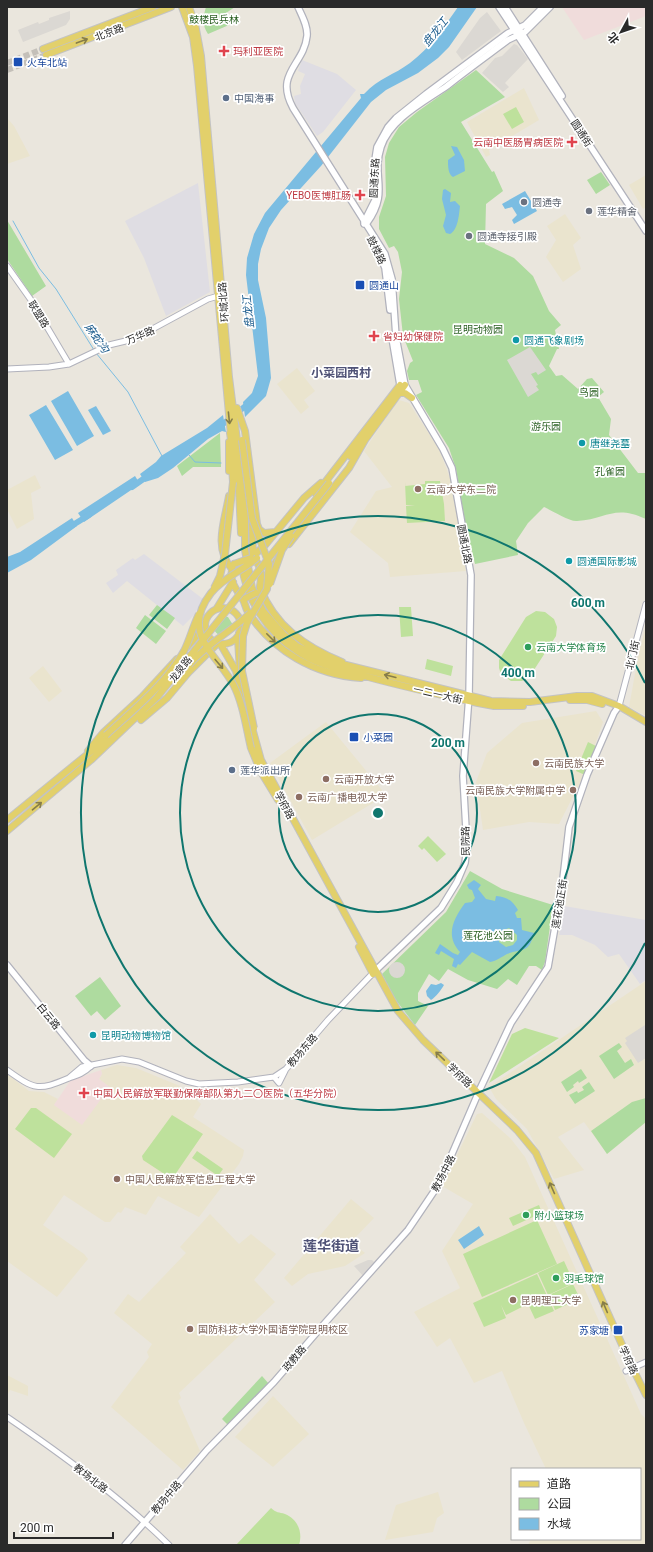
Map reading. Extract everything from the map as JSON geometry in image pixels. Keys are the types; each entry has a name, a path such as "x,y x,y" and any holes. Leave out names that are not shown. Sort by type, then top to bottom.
{"main road":[{"name":"北京路","path":"153,7 44,52 169,8"},
{"name":"环城北路","path":"182,7 193,37 197,66 232,405"},
{"name":"环城北路","path":"189,7 194,19 201,56 220,295 222,353 232,405 238,420 245,503 245,550 247,569 257,593"},
{"path":"193,7 194,19"},
{"name":"鼓楼路","path":"296,7 307,29 308,36 304,48 289,75 287,91 293,108 316,147 382,248 390,267 402,387"},
{"path":"499,7 513,23"},
{"path":"505,7 519,32"},
{"path":"519,32 543,7"},
{"path":"519,32 550,7"},
{"path":"169,8 178,10 186,17"},
{"name":"圆通东路","path":"365,222 378,204 380,188 378,158 385,138 391,130 412,110 519,32"},
{"name":"圆通街","path":"519,32 646,225"},
{"name":"圆通街","path":"519,32 646,231"},
{"path":"212,592 229,577 257,558 316,493 393,396 402,387"},
{"path":"402,387 412,398"},
{"path":"7,831 143,713 198,654 235,627 254,609 273,579 285,544 344,469 402,387"},
{"name":"圆通北路","path":"412,398 443,449 452,468 471,575 468,698"},
{"path":"232,405 228,457 230,482 229,497 221,545 225,560 233,567 234,588 244,599"},
{"path":"238,420 252,518 269,564 267,589"},
{"path":"238,420 244,431 259,529 267,534 276,532"},
{"path":"86,754 145,699 179,658 204,605 212,592 222,566 233,482 230,433"},
{"path":"230,433 240,489 242,566 257,593 278,619 298,640 360,669"},
{"path":"120,734 134,726 166,698 193,667 219,644 232,642 239,633 241,624 241,610 244,599 257,593 297,533 350,468 365,440"},
{"name":"龙泉路","path":"7,820 86,754 158,697 365,440"},
{"path":"233,567 252,558 304,498 330,476"},
{"name":"龙泉路","path":"158,697 316,493"},
{"path":"254,499 251,526 252,558 258,563 261,575 257,593"},
{"path":"86,754 103,733 142,698 204,627 207,615 217,608 233,582"},
{"name":"一二一大街","path":"257,593 272,629 297,651 333,668 372,679 468,698"},
{"name":"一二一大街","path":"257,593 272,623 297,646 326,660 494,706 529,706 574,700 587,700 618,707 646,722"},
{"path":"204,605 200,626 204,645 233,684 238,696 251,748 261,772 280,803"},
{"path":"217,608 241,610 270,639 304,663 326,672 372,679"},
{"name":"学府路","path":"254,609 243,636 242,671 262,760"},
{"path":"204,627 209,637 219,644"},
{"name":"学府路","path":"239,633 239,668 254,738 262,760 374,972"},
{"name":"学府路","path":"219,644 236,671 255,746 280,803 374,972 395,1006 412,1028 517,1130 536,1153 646,1395"},
{"name":"民院路","path":"374,972 388,956 435,915 448,899 462,874 467,847 463,796 468,698"},
{"name":"一二一大街","path":"618,707 646,726"},
{"name":"莲花池正街","path":"478,1093 511,1023 548,967 562,888 569,827 588,775 618,707"},
{"name":"白云路","path":"7,965 80,1056 91,1066"},
{"name":"教场中路","path":"394,1246 417,1219 439,1184 478,1093"},
{"name":"政教路","path":"207,1450 258,1400 394,1246"},
{"name":"教场中路","path":"125,1545 207,1450"}],"street":[{"name":"联盟路","path":"7,266 31,300 69,364"},
{"name":"万华路","path":"7,369 49,367 69,364 100,349 134,339 220,295"},
{"name":"北门街","path":"618,707 622,701 646,604"},
{"name":"教场东路","path":"7,1070 28,1084 34,1086 52,1086 84,1073 91,1066 122,1059 139,1062 186,1081 199,1084 238,1082 274,1077 286,1069 328,1020 374,972"},
{"path":"274,1077 279,1083 286,1069"},
{"path":"626,1372 646,1362"},
{"path":"633,1369 646,1365"},
{"name":"教场北路","path":"7,1418 74,1465 145,1521 169,1545"}],"shaded area":[{"path":"562,7 646,7 646,16 584,40"},
{"path":"70,11 70,19 66,25 23,42 18,30 38,22 39,24 49,20 49,18"},
{"path":"487,12 501,31 462,60 456,52 480,18"},
{"path":"514,44 517,45 528,59 505,83 509,87 503,92 482,73 495,58 502,56"},
{"path":"302,60 337,74 356,90 323,132 317,136 295,103 294,96 301,94 300,86 305,74 298,71"},
{"path":"524,88 539,120 489,150 490,155 486,157 467,122"},
{"path":"7,118 14,126 30,156 7,164"},
{"path":"646,175 646,207 643,209 629,185"},
{"path":"198,183 210,292 166,316 144,258 125,221"},
{"path":"565,214 581,238 573,245 581,269 563,282 546,257 556,240 547,226"},
{"path":"530,347 546,370 538,375 536,372 531,374 538,385 536,386 539,390 528,397 507,360"},
{"path":"297,368 315,391 304,400 309,407 301,414 277,384"},
{"name":"云南大学东二院","path":"399,400 409,403 439,449 451,481 466,571 390,577 388,563 350,532 376,491 392,487 364,451 392,408"},
{"path":"35,475 41,488 31,493 34,519 17,529 7,509 7,490"},
{"path":"144,554 203,599 194,615 183,626 127,581 113,593 106,583 118,575 116,570 133,558 135,560"},
{"path":"646,625 646,716 629,707 638,657"},
{"path":"43,666 62,691 49,702 29,678"},
{"name":"云南民族大学","path":"596,711 603,722 585,773 559,824 529,822 483,830 476,782 487,753 522,723"},
{"name":"云南开放大学","path":"326,722 386,795 312,840 270,763"},
{"path":"564,906 646,920 646,980 640,984 619,954 608,957 595,945 572,935 559,935"},
{"path":"397,962 403,964 405,970 403,976 397,978 391,976 389,970 391,964"},
{"path":"646,981 646,1122 607,1154 584,1122 558,1137 584,1170 554,1179 527,1129 496,1099 489,1087"},
{"path":"645,1025 646,1058 638,1063 625,1043 627,1041 625,1038"},
{"name":"中国人民解放军信息工程大学","path":"117,1065 136,1068 180,1086 179,1089 192,1095 201,1104 193,1117 244,1150 243,1156 239,1164 199,1217 158,1196 146,1215 125,1207 121,1213 118,1212 110,1222 105,1222 64,1195 43,1225 84,1254 88,1259 57,1297 7,1261 7,1074 29,1091 44,1092 58,1099 54,1105 109,1087 99,1079 102,1074 101,1070"},
{"name":"中国人民解放军联勤保障部队第九二〇医院（五华分院）","path":"101,1070 102,1074 99,1079 110,1087 82,1125 54,1105 70,1081 76,1077 81,1077"},
{"name":"昆明理工大学","path":"482,1113 511,1139 525,1157 641,1414 646,1419 646,1545 528,1545 530,1540 641,1540 641,1468 546,1468 524,1423 502,1371 474,1383 450,1338 437,1347 414,1312 460,1288 442,1251 473,1204 442,1186 477,1114"},
{"path":"351,1199 374,1218 351,1242 365,1253 345,1266 308,1274 292,1286 284,1278"},
{"name":"国防科技大学外国语学院昆明校区","path":"210,1214 239,1244 251,1234 276,1254 254,1280 275,1302 179,1393 181,1398 178,1401 200,1451 183,1470 111,1407 149,1357 147,1352 152,1344 114,1313 128,1294 139,1302 186,1253 180,1247"},
{"path":"368,1260 372,1260 375,1263 364,1277 354,1266"},
{"path":"7,1375 28,1386 28,1396 10,1390 7,1396"},
{"path":"273,1396 309,1434 273,1467 235,1437"},
{"path":"438,1492 444,1513 437,1518 433,1532 385,1540 396,1505"}],"green space":[{"name":"鼓楼民兵林","path":"206,7 235,7 223,15 229,25 208,34 204,21"},
{"name":"昆明动物园","path":"476,70 505,97 461,122 492,172 494,171 503,191 486,204 485,244 514,258 533,276 549,311 561,325 555,330 559,349 557,349 549,366 556,376 562,375 578,389 587,379 592,378 604,392 598,397 611,419 609,435 638,473 646,473 646,519 626,513 618,513 587,520 574,521 544,507 528,523 516,541 518,555 475,564 465,522 456,469 449,448 416,395 422,392 418,380 409,380 407,371 410,363 413,361 403,336 399,299 402,272 398,252 394,246 389,248 379,229 379,217 386,196 385,157 389,143 399,127 417,112"},
{"path":"516,107 524,122 512,129 503,114"},
{"path":"601,172 610,185 596,194 587,180"},
{"path":"7,220 46,286 32,296 7,259"},
{"path":"220,433 221,467 193,467 182,476 177,466"},
{"path":"425,481 440,481 445,521 407,523 406,506 415,505 406,505 405,486 425,484"},
{"path":"157,605 175,618 167,629 149,615"},
{"path":"399,607 411,607 413,636 401,637"},
{"name":"云南大学体育场","path":"536,611 545,612 554,619 557,627 556,636 530,676 522,681 511,681 501,674 499,660 526,617"},
{"path":"145,615 166,631 156,644 136,628"},
{"path":"220,616 228,617 233,625 219,635 216,633 213,626 215,620"},
{"path":"427,659 453,666 451,676 425,669"},
{"path":"588,742 596,746 585,775 576,771"},
{"path":"428,836 446,854 437,862 424,848 422,850 418,846"},
{"name":"莲花池公园","path":"470,871 502,889 553,905 545,962 542,970 536,966 529,966 517,985 508,979 497,989 468,980 448,969 439,981 429,974 418,993 418,1001 428,1006 415,1025 395,999 382,974 446,912"},
{"path":"100,977 121,1006 105,1020 97,1011 91,1016 75,996"},
{"path":"525,1028 559,1038 489,1083 512,1034"},
{"path":"619,1043 622,1047 617,1051 625,1063 631,1059 634,1065 614,1079 599,1056"},
{"path":"581,1069 587,1078 579,1083 578,1081 573,1085 574,1087 567,1092 561,1082"},
{"path":"589,1082 595,1091 575,1104 569,1095 577,1091 578,1093 584,1090 582,1087"},
{"path":"646,1098 646,1122 607,1154 591,1131 632,1102"},
{"path":"31,1108 36,1108 72,1134 54,1158 15,1129"},
{"path":"172,1115 203,1134 172,1179 143,1160 142,1156"},
{"path":"197,1151 223,1169 218,1176 192,1158"},
{"name":"附小篮球场","path":"539,1205 542,1213 513,1226 509,1218"},
{"path":"537,1220 557,1264 482,1297 463,1254"},
{"name":"羽毛球馆","path":"564,1261 574,1283 548,1295 538,1273"},
{"path":"537,1274 554,1311 535,1319 527,1302 521,1305 522,1307 506,1315 501,1305 506,1318 484,1327 473,1303"},
{"path":"573,1284 580,1299 555,1310 549,1295"},
{"path":"262,1376 269,1384 229,1426 222,1419"},
{"path":"271,1508 276,1512 285,1514 293,1519 300,1531 299,1545 236,1545"}],"water":[{"path":"458,7 477,7 449,47 438,58 418,73 386,90 371,102 321,166 281,210 269,228 261,249 258,264 258,280 266,318 271,378 266,396 245,417 243,402 252,393 258,376 246,275 247,258 254,234 265,213 361,98 360,94 364,94 375,84 410,63 424,51"},
{"path":"451,146 457,147 464,160 465,171 453,177 449,172 448,165 448,160 455,155"},
{"path":"445,189 451,193 450,202 455,201 460,206 459,218 455,229 450,234 446,233 443,226 446,215 442,199 443,190"},
{"path":"525,191 537,211 514,224 512,220 517,215 512,207 505,209 502,204"},
{"path":"68,391 94,436 77,446 51,401"},
{"path":"46,405 73,450 55,460 29,415"},
{"path":"96,406 111,431 103,435 88,410"},
{"path":"223,415 226,432 222,431 208,439 173,468 158,478 145,482 140,474 156,462 161,456 207,428"},
{"path":"135,476 140,484 84,522 78,513"},
{"path":"72,518 77,526 31,560 7,573 7,557 20,552"},
{"path":"474,880 481,885 478,889 486,899 495,901 496,896 500,896 506,898 514,904 518,910 515,913 517,918 521,918 522,930 534,933 530,944 524,949 507,954 490,962 472,952 460,965 458,964 456,968 452,966 454,959 441,951 439,955 435,953 440,944 458,955 460,952 455,946 453,940 452,928 457,915 465,903 472,902 475,898 472,890 469,889 467,885","holes":["509,928 517,935 517,940 513,945 506,947 499,942 499,932"]},
{"path":"441,983 444,985 437,995 431,1000 427,996 426,991 431,984 436,985"},
{"path":"479,1226 484,1235 464,1249 458,1240"}],"waterway":[{"name":"麻蛇沟","path":"13,221 39,268 56,289 94,350"},
{"name":"麻蛇沟","path":"96,353 128,392 162,456"},
{"name":"盘龙江","path":"218,428 248,404"},
{"path":"189,455 195,462 221,463"},
{"name":"盘龙江","path":"132,487 149,475"},
{"name":"盘龙江","path":"68,528 89,515"}],"tunnel":[{"path":"7,63 43,49"},
{"path":"7,70 46,55"}],"place":[{"name":"玛利亚医院","path":"224,51"},
{"name":"火车北站","path":"18,62"},
{"name":"中国海事","path":"226,98"},
{"name":"云南中医肠胃病医院","path":"572,142"},
{"name":"YEBO医博肛肠","path":"360,195"},
{"name":"圆通寺","path":"524,202"},
{"name":"莲华精舍","path":"589,211"},
{"name":"圆通寺接引殿","path":"469,236"},
{"name":"圆通山","path":"360,285"},
{"name":"省妇幼保健院","path":"374,336"},
{"name":"圆通飞象剧场","path":"516,340"},
{"name":"唐继尧墓","path":"582,443"},
{"name":"云南大学东二院","path":"418,489"},
{"name":"圆通国际影城","path":"569,561"},
{"name":"云南大学体育场","path":"528,647"},
{"name":"小菜园","path":"354,737"},
{"name":"云南民族大学","path":"536,763"},
{"name":"莲华派出所","path":"232,770"},
{"name":"云南开放大学","path":"326,779"},
{"name":"云南民族大学附属中学","path":"573,790"},
{"name":"云南广播电视大学","path":"299,797"},
{"name":"昆明动物博物馆","path":"93,1035"},
{"name":"中国人民解放军联勤保障部队第九二〇医院（五华分院）","path":"84,1093"},
{"name":"中国人民解放军信息工程大学","path":"117,1179"},
{"name":"附小篮球场","path":"526,1215"},
{"name":"羽毛球馆","path":"556,1278"},
{"name":"昆明理工大学","path":"513,1300"},
{"name":"国防科技大学外国语学院昆明校区","path":"190,1329"},
{"name":"苏家塘","path":"618,1330"}],"district":[{"name":"小菜园西村","path":"341,373"},
{"name":"莲华街道","path":"331,1246"}],"park label":[{"name":"鸟园","path":"589,392"},
{"name":"游乐园","path":"546,426"},
{"name":"孔雀园","path":"610,471"}]}
